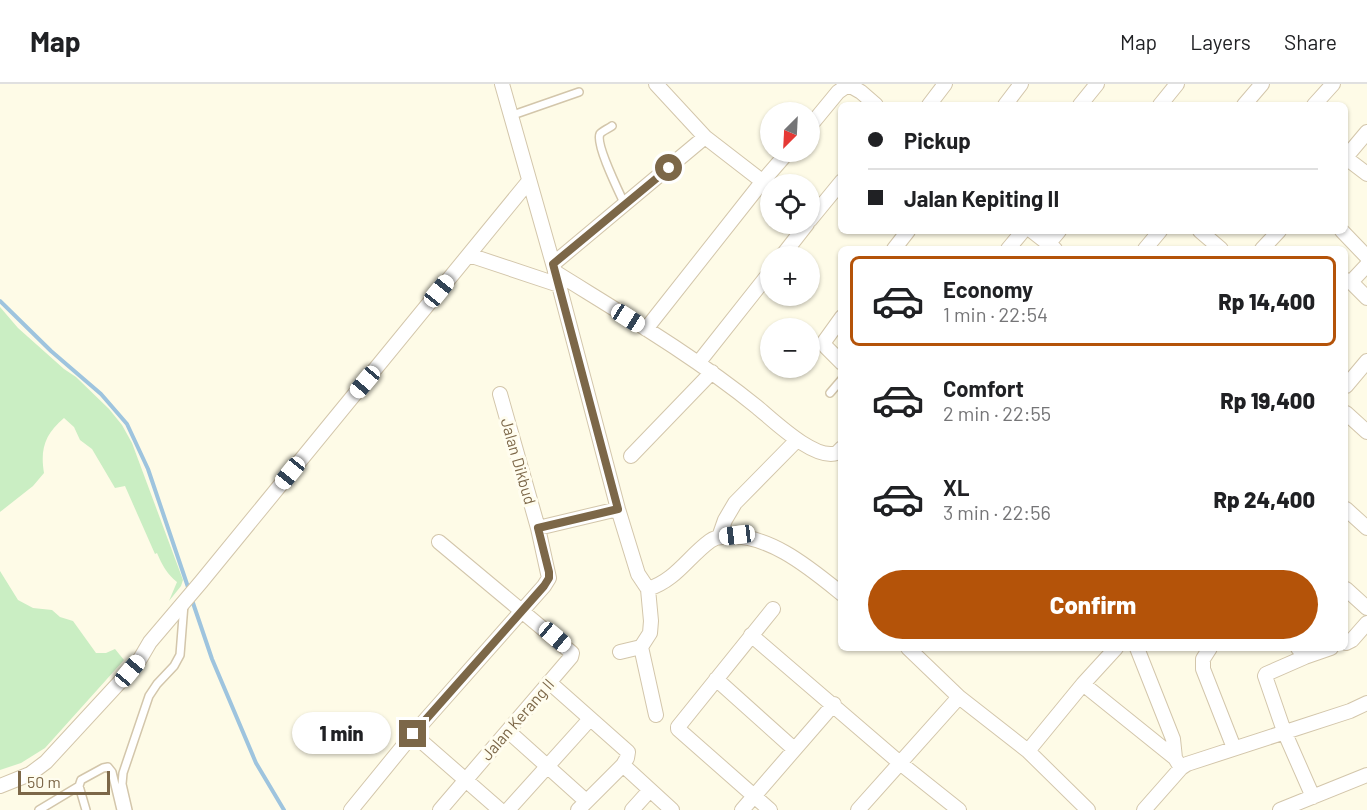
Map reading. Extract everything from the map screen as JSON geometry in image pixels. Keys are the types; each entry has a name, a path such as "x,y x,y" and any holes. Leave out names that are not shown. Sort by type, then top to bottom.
{"street":[{"path":"502,84 556,274 618,509 638,574 648,589 650,633 641,647 620,652"},
{"path":"656,84 705,137 760,180"},
{"path":"820,114 847,84 864,88 874,102"},
{"path":"931,102 945,84"},
{"path":"1007,102 1021,84"},
{"path":"1082,102 1097,84"},
{"path":"1162,102 1177,84"},
{"path":"1247,102 1262,84"},
{"path":"1317,102 1333,84"},
{"path":"1348,156 1367,132"},
{"path":"556,274 625,205 705,137"},
{"path":"1348,160 1367,174"},
{"path":"0,786 30,774 62,746 135,665 150,642 529,181"},
{"path":"820,207 838,186"},
{"path":"646,329 760,192"},
{"path":"790,246 799,234"},
{"path":"896,246 906,234"},
{"path":"1010,246 1020,234"},
{"path":"1036,234 1052,246"},
{"path":"1148,246 1158,234"},
{"path":"1204,234 1218,246"},
{"path":"1265,246 1276,234"},
{"path":"1344,240 1367,257"},
{"path":"469,255 556,274 699,362 797,440 825,455 838,452"},
{"path":"1367,265 1348,281 1367,298"},
{"path":"699,362 760,285"},
{"path":"838,323 824,342 838,359"},
{"path":"1348,384 1367,361"},
{"path":"631,456 712,372"},
{"name":"Jalan Dikbud","path":"500,394 538,528 549,578 523,610"},
{"path":"1348,415 1367,432"},
{"path":"719,537 725,520 735,503 797,440"},
{"path":"538,528 618,509"},
{"path":"1348,511 1367,528"},
{"path":"648,589 672,577 712,539 737,535 779,550 806,565 838,591"},
{"path":"351,810 413,734 523,610 439,542"},
{"path":"1348,591 1367,608"},
{"path":"770,810 678,729 679,724 773,609"},
{"name":"Jalan Kerang II","path":"440,810 571,657 572,653 523,610"},
{"path":"1348,642 1367,624"},
{"path":"751,635 956,809"},
{"path":"641,647 656,715"},
{"path":"911,651 959,697 1028,751 1089,810"},
{"path":"1028,751 1113,651"},
{"path":"1138,651 1173,740 1178,763"},
{"path":"1208,651 1203,659 1203,669 1234,748"},
{"path":"1301,653 1265,676 1284,731 1313,797"},
{"path":"716,679 794,750"},
{"path":"508,731 547,765 582,805 623,765 628,752 549,682"},
{"path":"1083,684 1178,763"},
{"path":"858,810 959,697"},
{"path":"1144,810 1178,763 1234,748 1350,711 1367,703"},
{"path":"742,810 834,704"},
{"path":"508,810 590,719"},
{"path":"413,734 500,810"},
{"path":"623,765 672,810"},
{"path":"1280,810 1367,775"},
{"path":"632,810 650,790"}],"lane":[{"path":"510,116 579,92"},
{"path":"612,126 602,132 599,140 606,163 625,205"},
{"path":"830,393 838,384"},
{"path":"128,810 122,784 123,773 149,696 174,666 180,655 184,601"},
{"path":"86,810 79,786 81,780 108,767 112,772 121,810"},
{"path":"39,810 79,786"}],"green space":[{"path":"0,307 18,328 76,377 122,425 132,443 183,580 169,601 177,582 165,569 157,553 155,554 125,486 115,488 92,449 80,440 74,427 64,418 52,430 45,442 44,473 33,486 0,512"},
{"path":"0,571 18,600 33,608 52,610 60,617 73,621 96,653 106,653 115,649 124,660 45,748 21,763 0,770"}],"waterway":[{"path":"0,301 51,351 101,394 127,424 148,469 189,590"},
{"path":"192,600 212,659 256,763 284,810"}],"route":[{"path":"413,734 549,578 538,528 618,509 553,264 669,168"}]}
